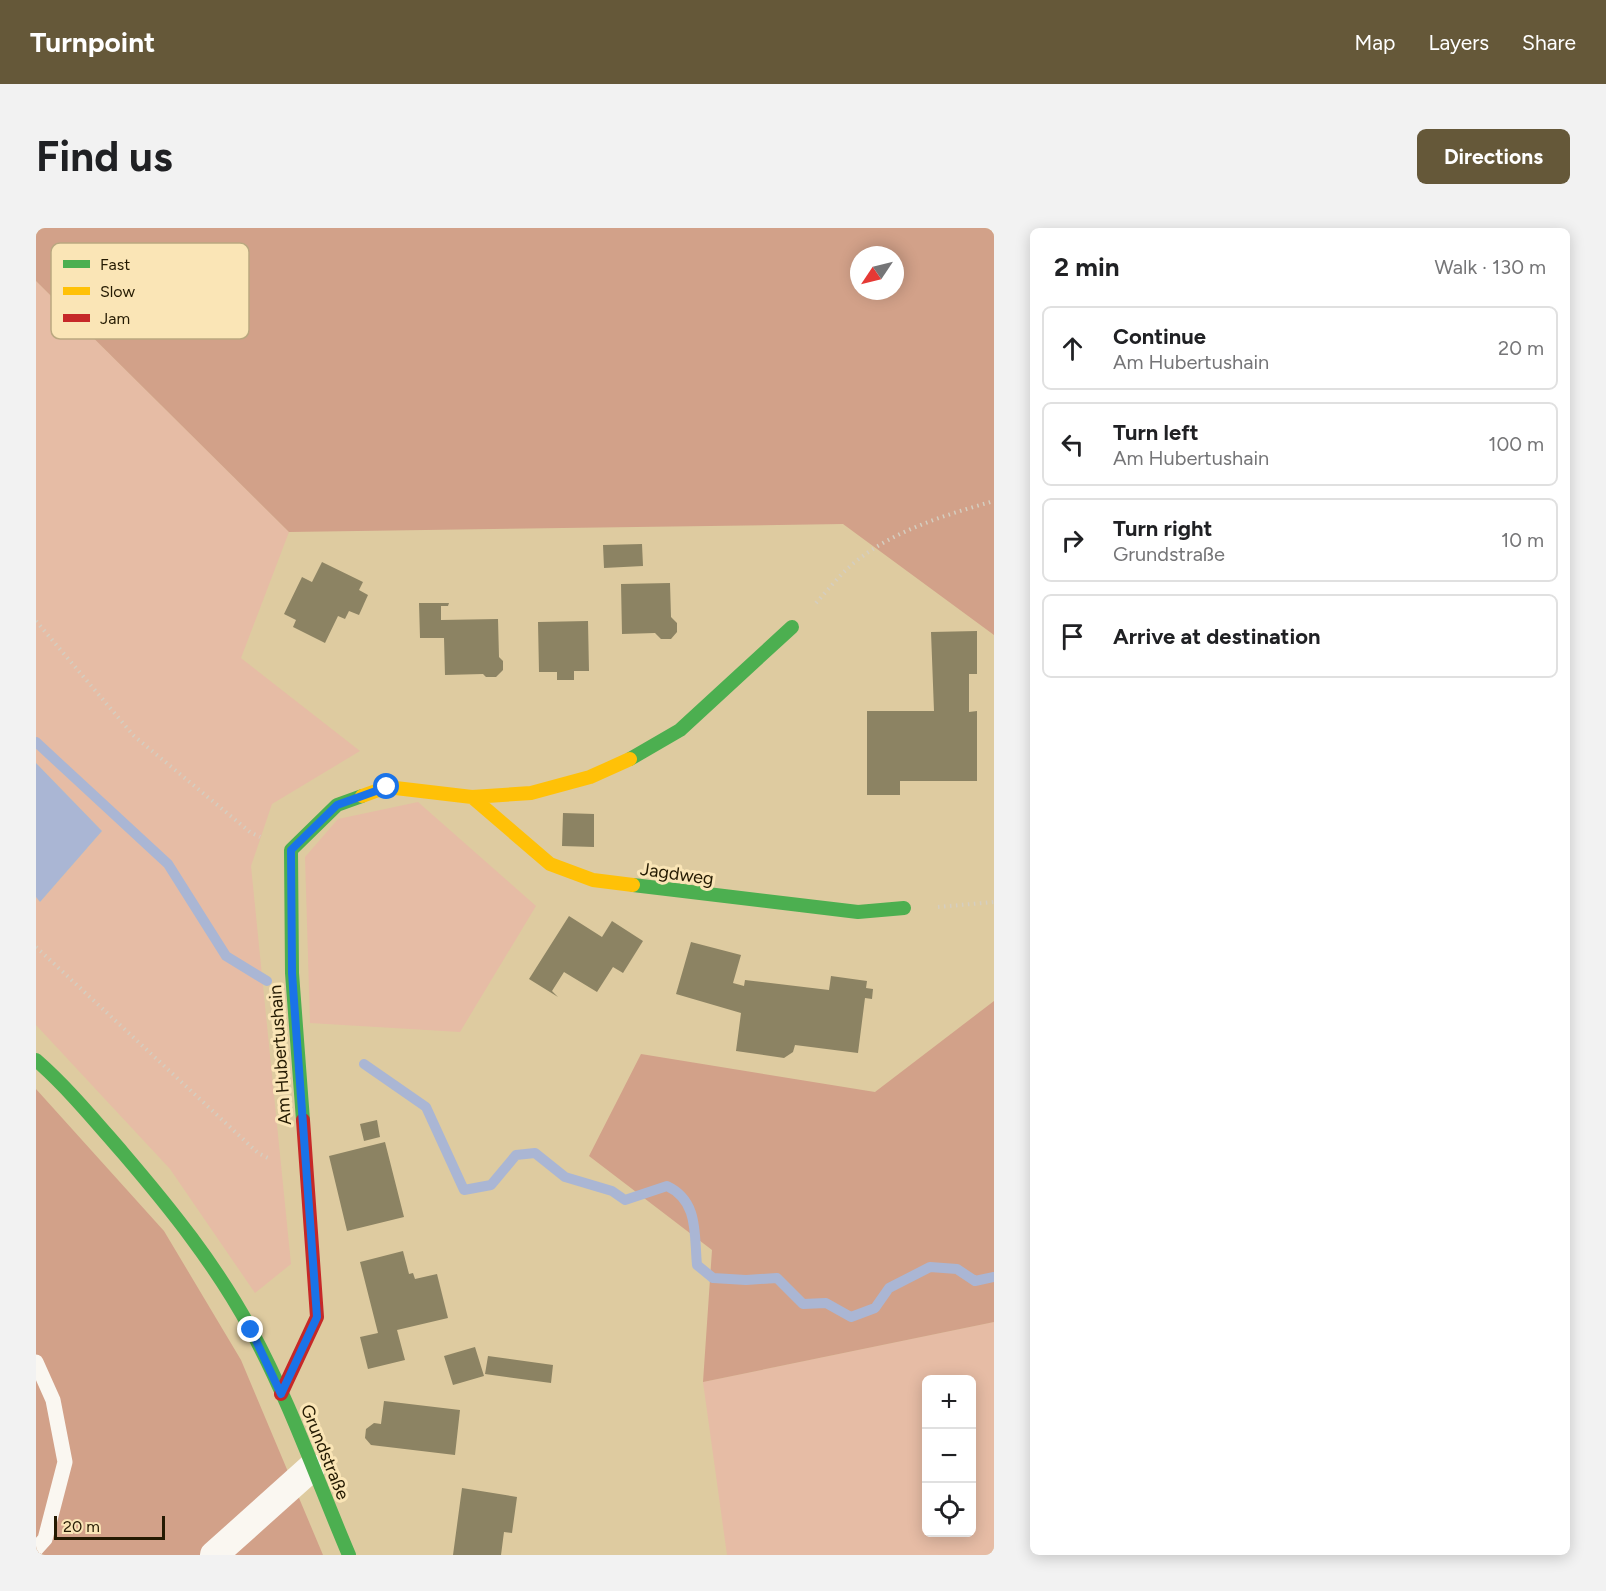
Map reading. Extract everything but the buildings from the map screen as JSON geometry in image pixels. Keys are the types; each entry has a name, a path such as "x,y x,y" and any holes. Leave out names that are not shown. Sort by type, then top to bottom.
{"street":[{"path":"291,850 337,805 387,787 472,797 537,791 590,777 642,753 680,730 792,627"},
{"name":"Jagdweg","path":"472,797 550,864 593,880 858,912 904,908"},
{"name":"Am Hubertushain","path":"281,1394 317,1317 292,973 291,850"},
{"name":"Grundstraße","path":"36,1060 66,1086 173,1211 214,1269 251,1330 281,1394 349,1555"},
{"path":"214,1555 311,1468"}],"lane":[{"path":"36,1362 53,1400 65,1462 45,1539 36,1549"}],"path":[{"path":"792,627 853,563 889,538 914,527 994,501"},
{"path":"36,621 134,736 250,832 291,850"},
{"path":"904,908 994,902"},
{"path":"36,947 258,1153 307,1180"}],"shaded area":[{"path":"36,228 994,228 994,635 843,524 289,532 94,339 249,339 249,243 51,243 51,296 36,281"},
{"path":"36,281 51,296 51,339 94,339 289,532 241,658 360,751 272,804 251,866 291,1264 255,1293 170,1169 36,1025 36,897 40,902 102,831 36,763"},
{"path":"418,802 536,906 460,1032 310,1023 305,857 338,819"},
{"path":"994,1001 994,1322 703,1382 712,1250 589,1156 641,1054 875,1092"},
{"path":"36,1089 164,1231 241,1360 323,1555 36,1555"},
{"path":"994,1322 994,1555 727,1555 703,1382"}],"water":[{"path":"36,763 102,831 40,902 36,897"}],"waterway":[{"path":"36,742 168,864 226,956 267,981"},
{"path":"364,1064 426,1107 464,1190 491,1185 516,1155 535,1153 565,1177 612,1191 625,1200 667,1186 677,1192 690,1209 695,1230 697,1265 713,1278 746,1280 777,1278 803,1304 826,1303 851,1317 875,1308 889,1288 930,1267 957,1269 975,1281 994,1277"}],"traffic: fast":[{"path":"630,759 680,730 792,627"},
{"path":"303,1120 292,973 291,850 337,805 362,796"},
{"path":"633,885 858,912 904,908"},
{"path":"36,1060 81,1105 141,1174 192,1238 223,1283 251,1330 278,1385 349,1555"}],"traffic: slow":[{"path":"362,796 387,787 472,797 531,793 590,777 630,759"},
{"path":"472,797 550,864 593,880 633,885"}],"traffic: jam":[{"path":"281,1394 317,1317 303,1120"}],"route":[{"path":"251,1330 281,1394 317,1317 292,973 291,850 337,805 387,787"}]}
